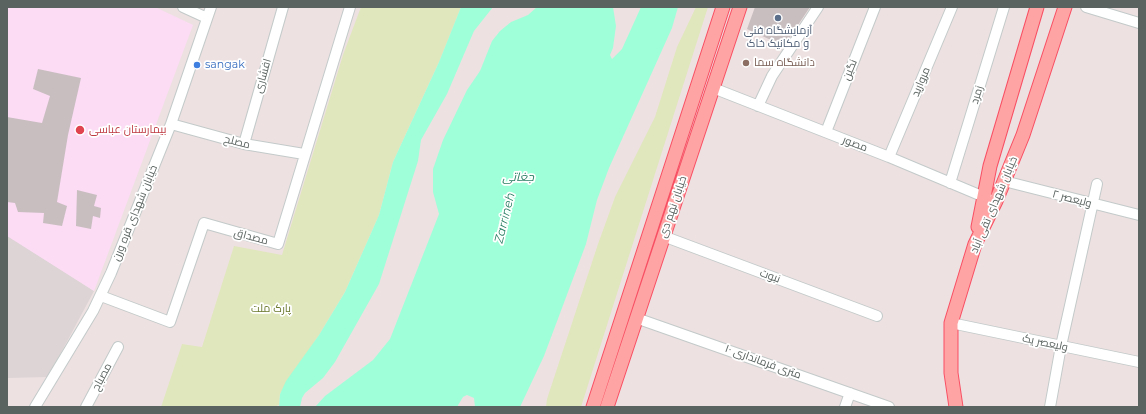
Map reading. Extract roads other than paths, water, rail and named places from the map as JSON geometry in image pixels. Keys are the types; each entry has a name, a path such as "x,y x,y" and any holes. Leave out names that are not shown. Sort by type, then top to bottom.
{"main road":[{"name":"خیابان نهم دی","path":"593,407 723,7"},
{"name":"خیابان نهم دی","path":"608,407 663,236 740,7"},
{"path":"990,199 990,166 1037,7"},
{"name":"خیابان شهدای تقی آباد","path":"956,407 951,373 951,323 990,199 1004,181 1023,135 1065,7"},
{"path":"698,83 712,88"}],"street":[{"path":"183,7 207,18"},
{"name":"خیابان شهدای قره ورن","path":"35,407 101,296 172,124 210,7"},
{"name":"افشاری","path":"244,144 283,7"},
{"name":"مصداق","path":"101,296 170,322 204,223 278,244 304,154 350,7"},
{"path":"758,106 772,76 818,7"},
{"name":"نگین","path":"826,132 875,7"},
{"name":"مروارید","path":"889,157 952,7"},
{"name":"زمرد","path":"950,183 1004,7"},
{"path":"1086,7 1139,23"},
{"name":"مصور","path":"712,88 889,157 990,199"},
{"name":"مصلح","path":"172,124 244,144 304,154"},
{"name":"ولیعصر ۲","path":"1004,181 1092,205 1139,215"},
{"path":"1050,407 1061,346 1097,184"},
{"name":"نبوت","path":"663,236 877,316"},
{"name":"۱۰ متری فرمانداری","path":"636,318 889,407"},
{"name":"ولیعصر یک","path":"951,323 1139,362"},
{"name":"مصباح","path":"86,407 118,348"},
{"path":"845,407 850,393"}],"water":[{"path":"461,7 493,7 474,31 447,94 421,140 418,161 379,284 335,362 323,378 305,393 300,407 279,407 280,394 286,381 319,335 345,292 379,215 393,162 439,62"},
{"name":"جغاتی","path":"537,7 613,7 616,26 613,48 610,55 612,59 622,49 641,7 678,7 672,28 609,168 597,200 586,244 544,356 520,407 475,407 474,398 467,395 463,397 457,407 315,407 325,396 373,360 390,339 439,214 433,192 433,169 443,140 467,90 480,71 492,41 500,31 511,22 528,15"}],"place":[{"name":"آزمایشگاه فنی و مکانیک خاک","path":"778,18"},
{"name":"دانشگاه سما","path":"746,63"},
{"name":"sangak","path":"197,65"},
{"name":"بیمارستان عباسی","path":"80,130"}],"water label":[{"name":"Zarrineh","path":"505,218"}],"park label":[{"name":"پارک ملت","path":"271,309"}]}
